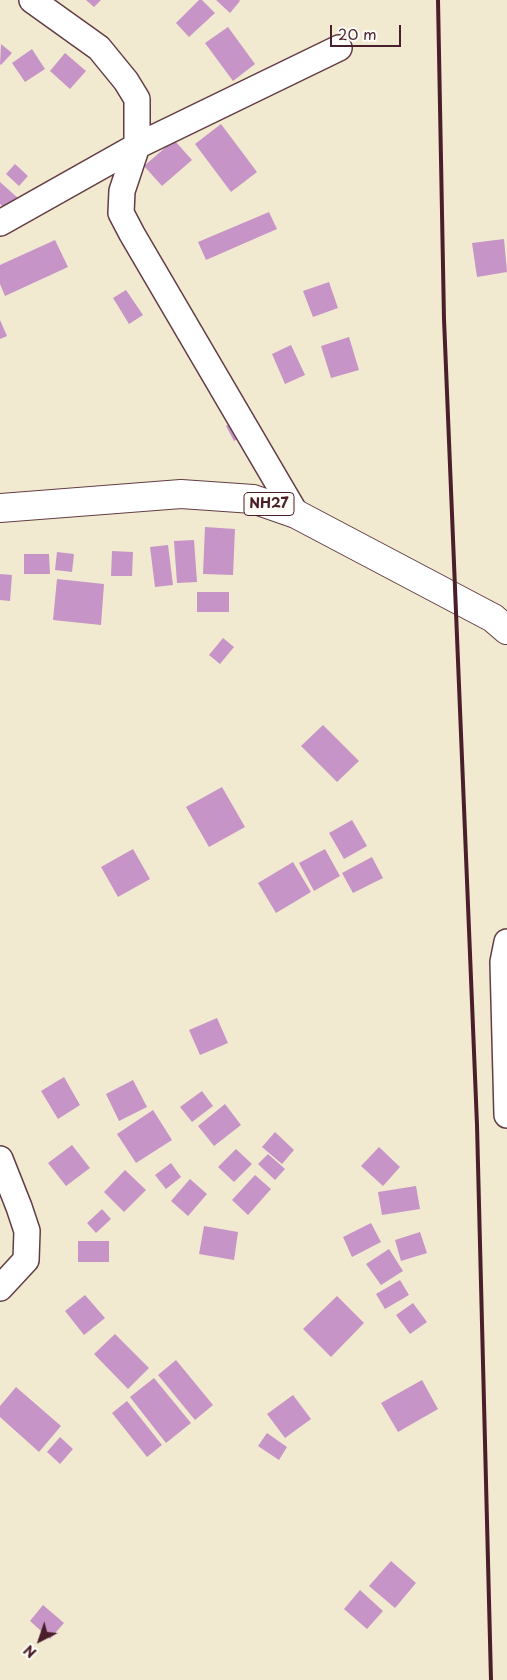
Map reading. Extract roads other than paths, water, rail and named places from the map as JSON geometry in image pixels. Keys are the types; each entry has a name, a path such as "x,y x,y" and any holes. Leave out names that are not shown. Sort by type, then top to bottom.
{"highway":[{"name":"NH27","path":"0,508 181,494 253,499 296,514 493,618 507,630"}],"street":[{"path":"32,0 99,48 126,81 137,99 137,146 122,191 121,213 296,514"},
{"path":"0,223 137,146 339,48"},
{"path":"507,942 502,962 507,1115"},
{"path":"0,1159 27,1232 26,1260 0,1288"}],"railway":[{"path":"438,0 444,319 477,1125 491,1680"}]}
